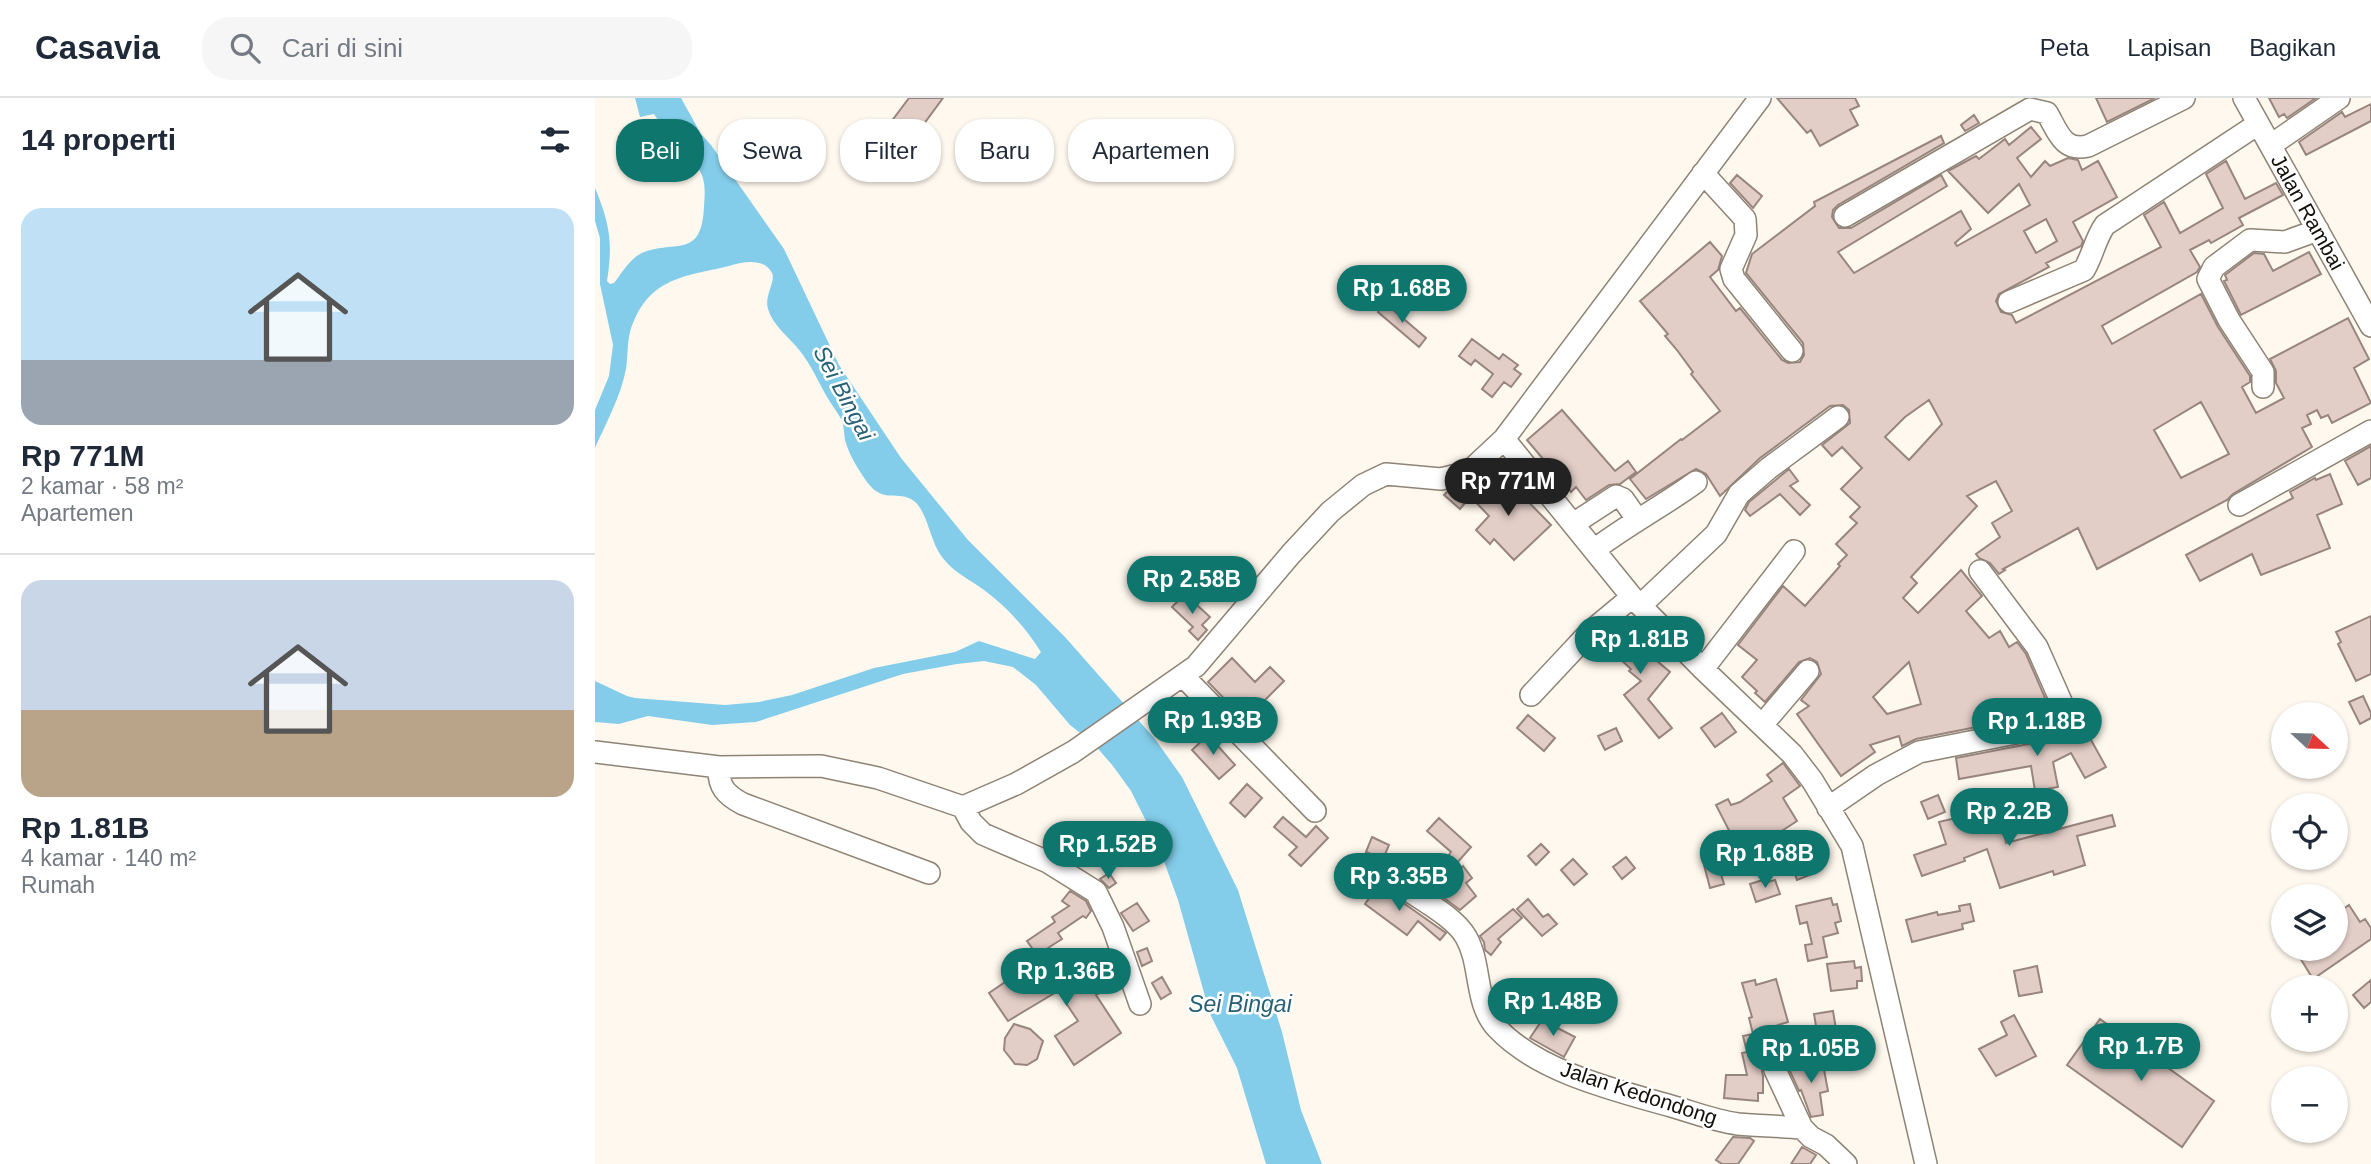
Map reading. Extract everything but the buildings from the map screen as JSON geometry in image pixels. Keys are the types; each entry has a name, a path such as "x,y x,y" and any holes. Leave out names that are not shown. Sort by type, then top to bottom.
{"street":[{"path":"595,752 719,767 821,766 879,778 964,807 1016,784 1073,752 1196,666 1273,574 1345,498 1363,485 1386,474 1441,479 1473,468 1504,439 1760,98"},
{"name":"Jalan Rambai","path":"2246,98 2371,326"},
{"path":"2271,145 2339,98"},
{"path":"1845,215 2030,109 2047,113 2065,143 2078,148 2088,146 2173,100"},
{"path":"2009,302 2084,270 2091,259 2095,238 2105,225 2258,124"},
{"path":"1703,173 1745,219 1746,235 1731,269 1734,279 1793,351"},
{"path":"2263,387 2263,372 2229,320 2208,279 2214,267 2250,240 2284,242 2318,230"},
{"path":"1531,695 1590,632 1637,601 1716,534 1739,494 1769,468 1838,417"},
{"path":"2239,505 2371,431"},
{"path":"1504,439 1637,601 1762,725 1805,772 1852,846 1926,1164"},
{"path":"1594,551 1637,519 1657,510 1696,482"},
{"path":"1573,524 1616,496 1623,499 1637,519"},
{"path":"1703,669 1794,551"},
{"path":"1828,808 1876,775 1919,752 2031,730 2064,714 2064,708 2037,647 1980,571"},
{"path":"1762,725 1808,671"},
{"path":"1176,681 1315,811"},
{"path":"719,767 719,781 723,790 743,804 929,873"},
{"path":"964,807 971,822 983,834 1048,862 1096,892 1113,927 1140,1004"},
{"name":"Jalan Kedondong","path":"1391,878 1452,921 1466,936 1474,956 1486,1012 1496,1026 1526,1051 1589,1081 1696,1113 1736,1124 1802,1128"},
{"path":"1772,1053 1775,1070 1802,1128 1846,1164"}],"water":[{"name":"Sei Bingai","path":"635,98 681,98 693,119 657,119 654,114 640,117"},
{"name":"Sei Bingai","path":"704,137 718,155 718,182 737,182 784,249 839,365 901,458 968,540 1065,637 1155,739 1182,777 1238,890 1282,1032 1301,1110 1322,1164 1266,1164 1237,1068 1210,1014 1178,900 1158,845 1131,791 1093,743 1070,725 1036,685 1013,667 984,661 903,674 756,722 712,725 648,716 619,724 595,722 595,681 635,698 725,705 792,695 874,668 955,652 979,641 1035,659 1041,652 1008,610 946,562 938,551 923,512 914,501 902,496 879,493 867,482 849,451 843,424 811,367 770,315 767,304 773,276 764,265 740,263 682,277 656,290 646,300 630,332 621,389 595,448 595,410 609,376 613,345 600,284 600,238 595,221 595,188 609,234 607,281 610,284 614,283 629,263 640,254 683,245 698,235 704,206"}]}
